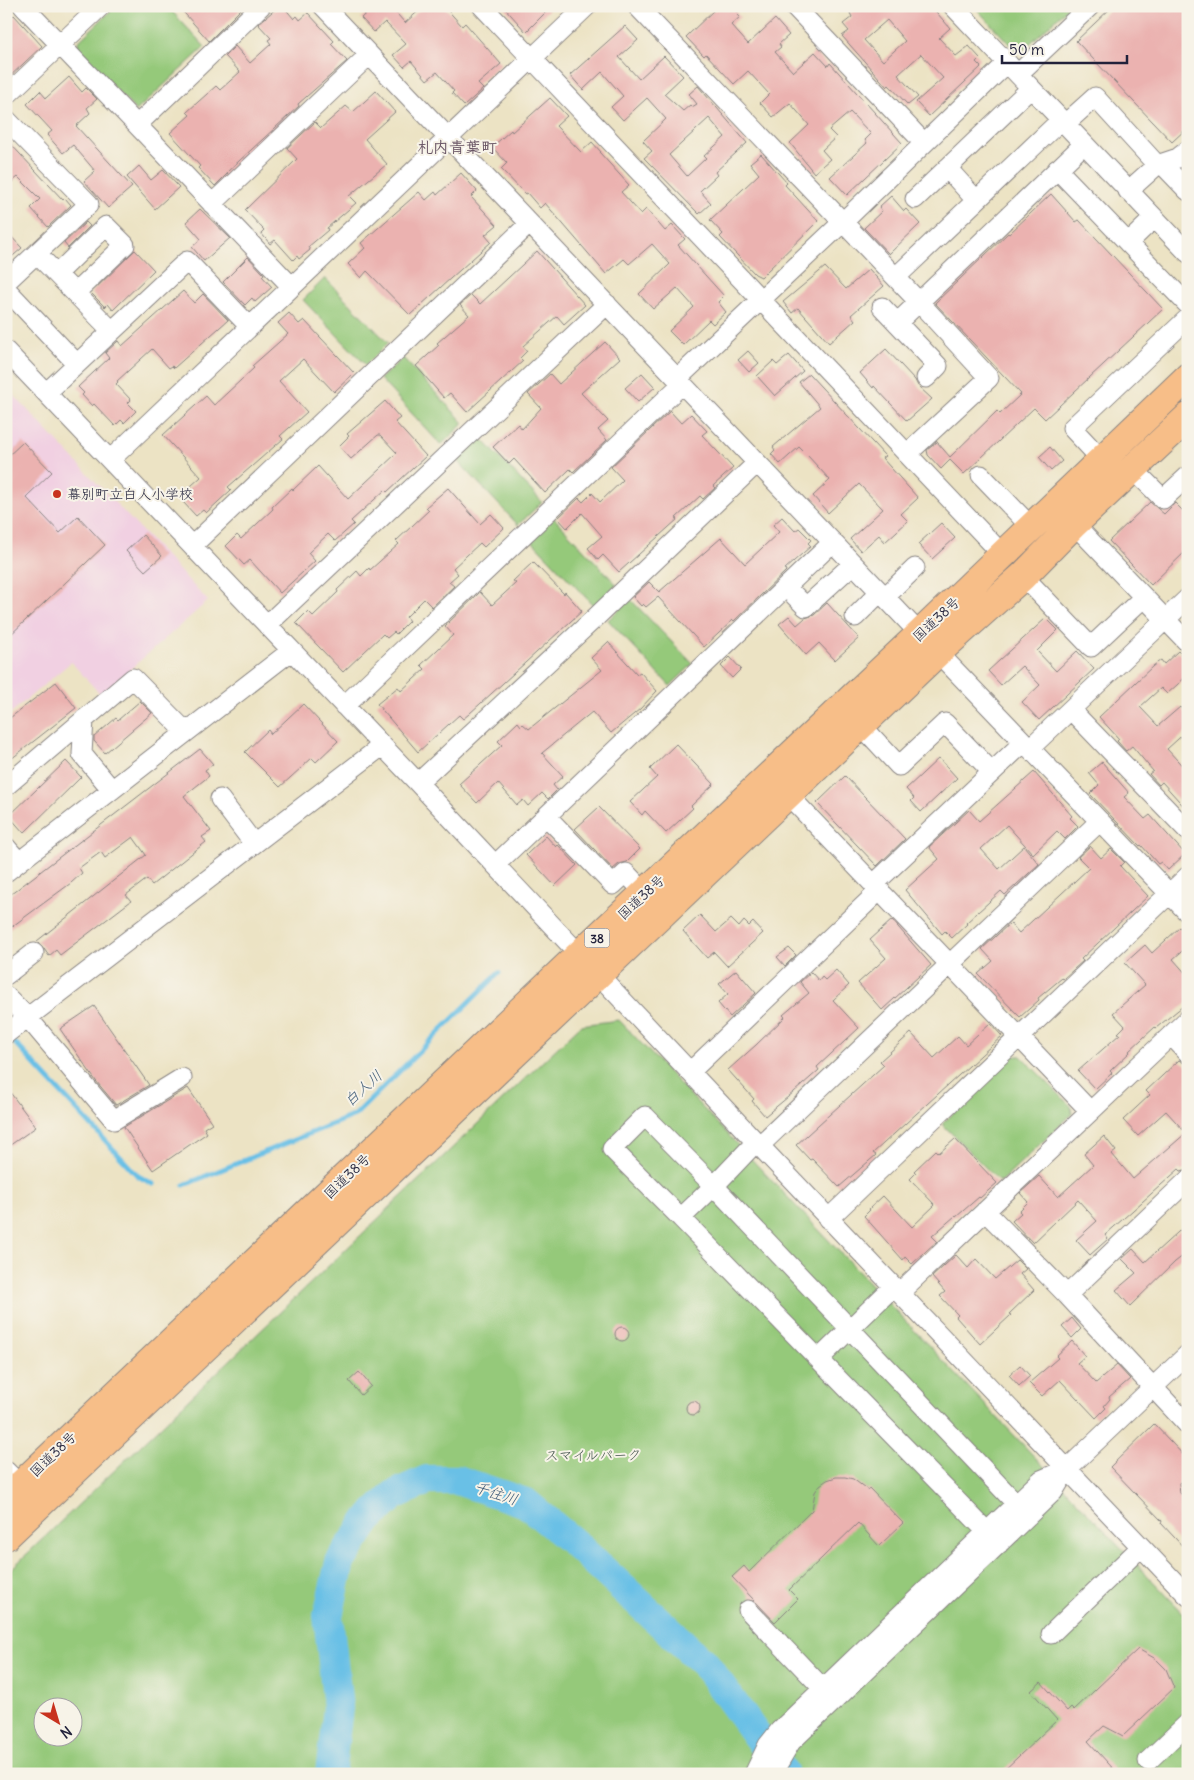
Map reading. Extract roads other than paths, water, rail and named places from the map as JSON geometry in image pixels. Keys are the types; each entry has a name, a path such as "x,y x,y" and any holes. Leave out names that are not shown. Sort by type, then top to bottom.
{"highway":[{"name":"国道38号","path":"6,1536 861,726 1003,555 1188,377"},
{"name":"国道38号","path":"11,1485 645,893 929,643 1023,576 1074,524 1188,417"}],"street":[{"path":"23,6 292,288"},
{"path":"6,96 101,6"},
{"path":"136,124 261,6"},
{"path":"323,6 853,564 1188,913"},
{"path":"482,6 1003,555"},
{"path":"110,460 588,6"},
{"path":"637,6 896,277 989,378 907,454"},
{"path":"794,6 924,143"},
{"path":"953,6 1188,253"},
{"path":"344,706 680,381 760,299 924,143 1090,6"},
{"path":"212,204 369,55"},
{"path":"915,198 1031,88"},
{"path":"896,277 976,200 1063,122 1095,97 1188,191"},
{"path":"6,119 89,204 6,282"},
{"path":"897,323 1084,144"},
{"path":"1128,190 1160,164 1178,158 1188,150"},
{"path":"947,168 976,200"},
{"path":"1057,169 1188,305"},
{"path":"1128,243 1154,218"},
{"path":"192,546 529,224"},
{"path":"57,274 106,226 124,245 75,293"},
{"path":"37,254 112,331"},
{"path":"46,393 186,261 250,327"},
{"path":"6,289 77,364"},
{"path":"267,625 607,304"},
{"path":"882,307 938,366 926,378"},
{"path":"1102,460 1072,428 1188,318"},
{"path":"6,351 418,783 828,1219 1188,1596"},
{"path":"418,783 596,618 757,463"},
{"path":"1133,469 1163,499 1188,476"},
{"path":"981,475 1032,528"},
{"path":"1074,524 1188,643"},
{"path":"495,865 833,542"},
{"path":"786,587 806,608 853,564"},
{"path":"855,617 916,568"},
{"path":"1023,576 1112,670"},
{"path":"1091,647 1144,597"},
{"path":"690,1072 992,772 1071,710 1188,598"},
{"path":"6,846 13,867 291,650"},
{"path":"6,786 133,678 186,732"},
{"path":"1071,710 1188,831"},
{"path":"84,719 82,754 112,790"},
{"path":"861,726 899,766 945,724 992,772"},
{"path":"6,1034 382,746"},
{"path":"788,795 1020,1036 1090,1112"},
{"path":"220,800 254,844"},
{"path":"546,816 613,885 626,873 645,893"},
{"path":"681,1218 1100,821"},
{"path":"828,1219 1188,876"},
{"path":"6,975 34,953"},
{"path":"6,996 28,1018 114,1120 182,1078"},
{"path":"819,1359 850,1329 985,1211 1188,1019"},
{"path":"1171,1035 1188,1053"},
{"path":"993,1538 612,1148 645,1116 1022,1510"},
{"path":"1067,1295 1188,1180"},
{"path":"985,1211 1067,1295 1188,1425"},
{"path":"761,1771 786,1736 829,1694 1022,1510 1053,1492 1067,1469 1188,1354"},
{"path":"11,1485 39,1505"},
{"path":"1051,1634 1142,1547"},
{"path":"748,1610 829,1694"},
{"path":"1148,1761 1188,1723"}],"waterway":[{"name":"白人川","path":"184,1185 355,1115 499,973"},
{"name":"白人川","path":"15,1043 138,1176 153,1184"},
{"name":"千住川","path":"330,1774 338,1708 328,1616 340,1562 368,1520 394,1495 427,1480 457,1480 526,1503 574,1543 706,1665 784,1774"}],"place":[{"name":"幕別町立白人小学校","path":"57,494"}],"district":[{"name":"札内青葉町","path":"457,147"}],"park label":[{"name":"スマイルパーク","path":"593,1455"}]}
